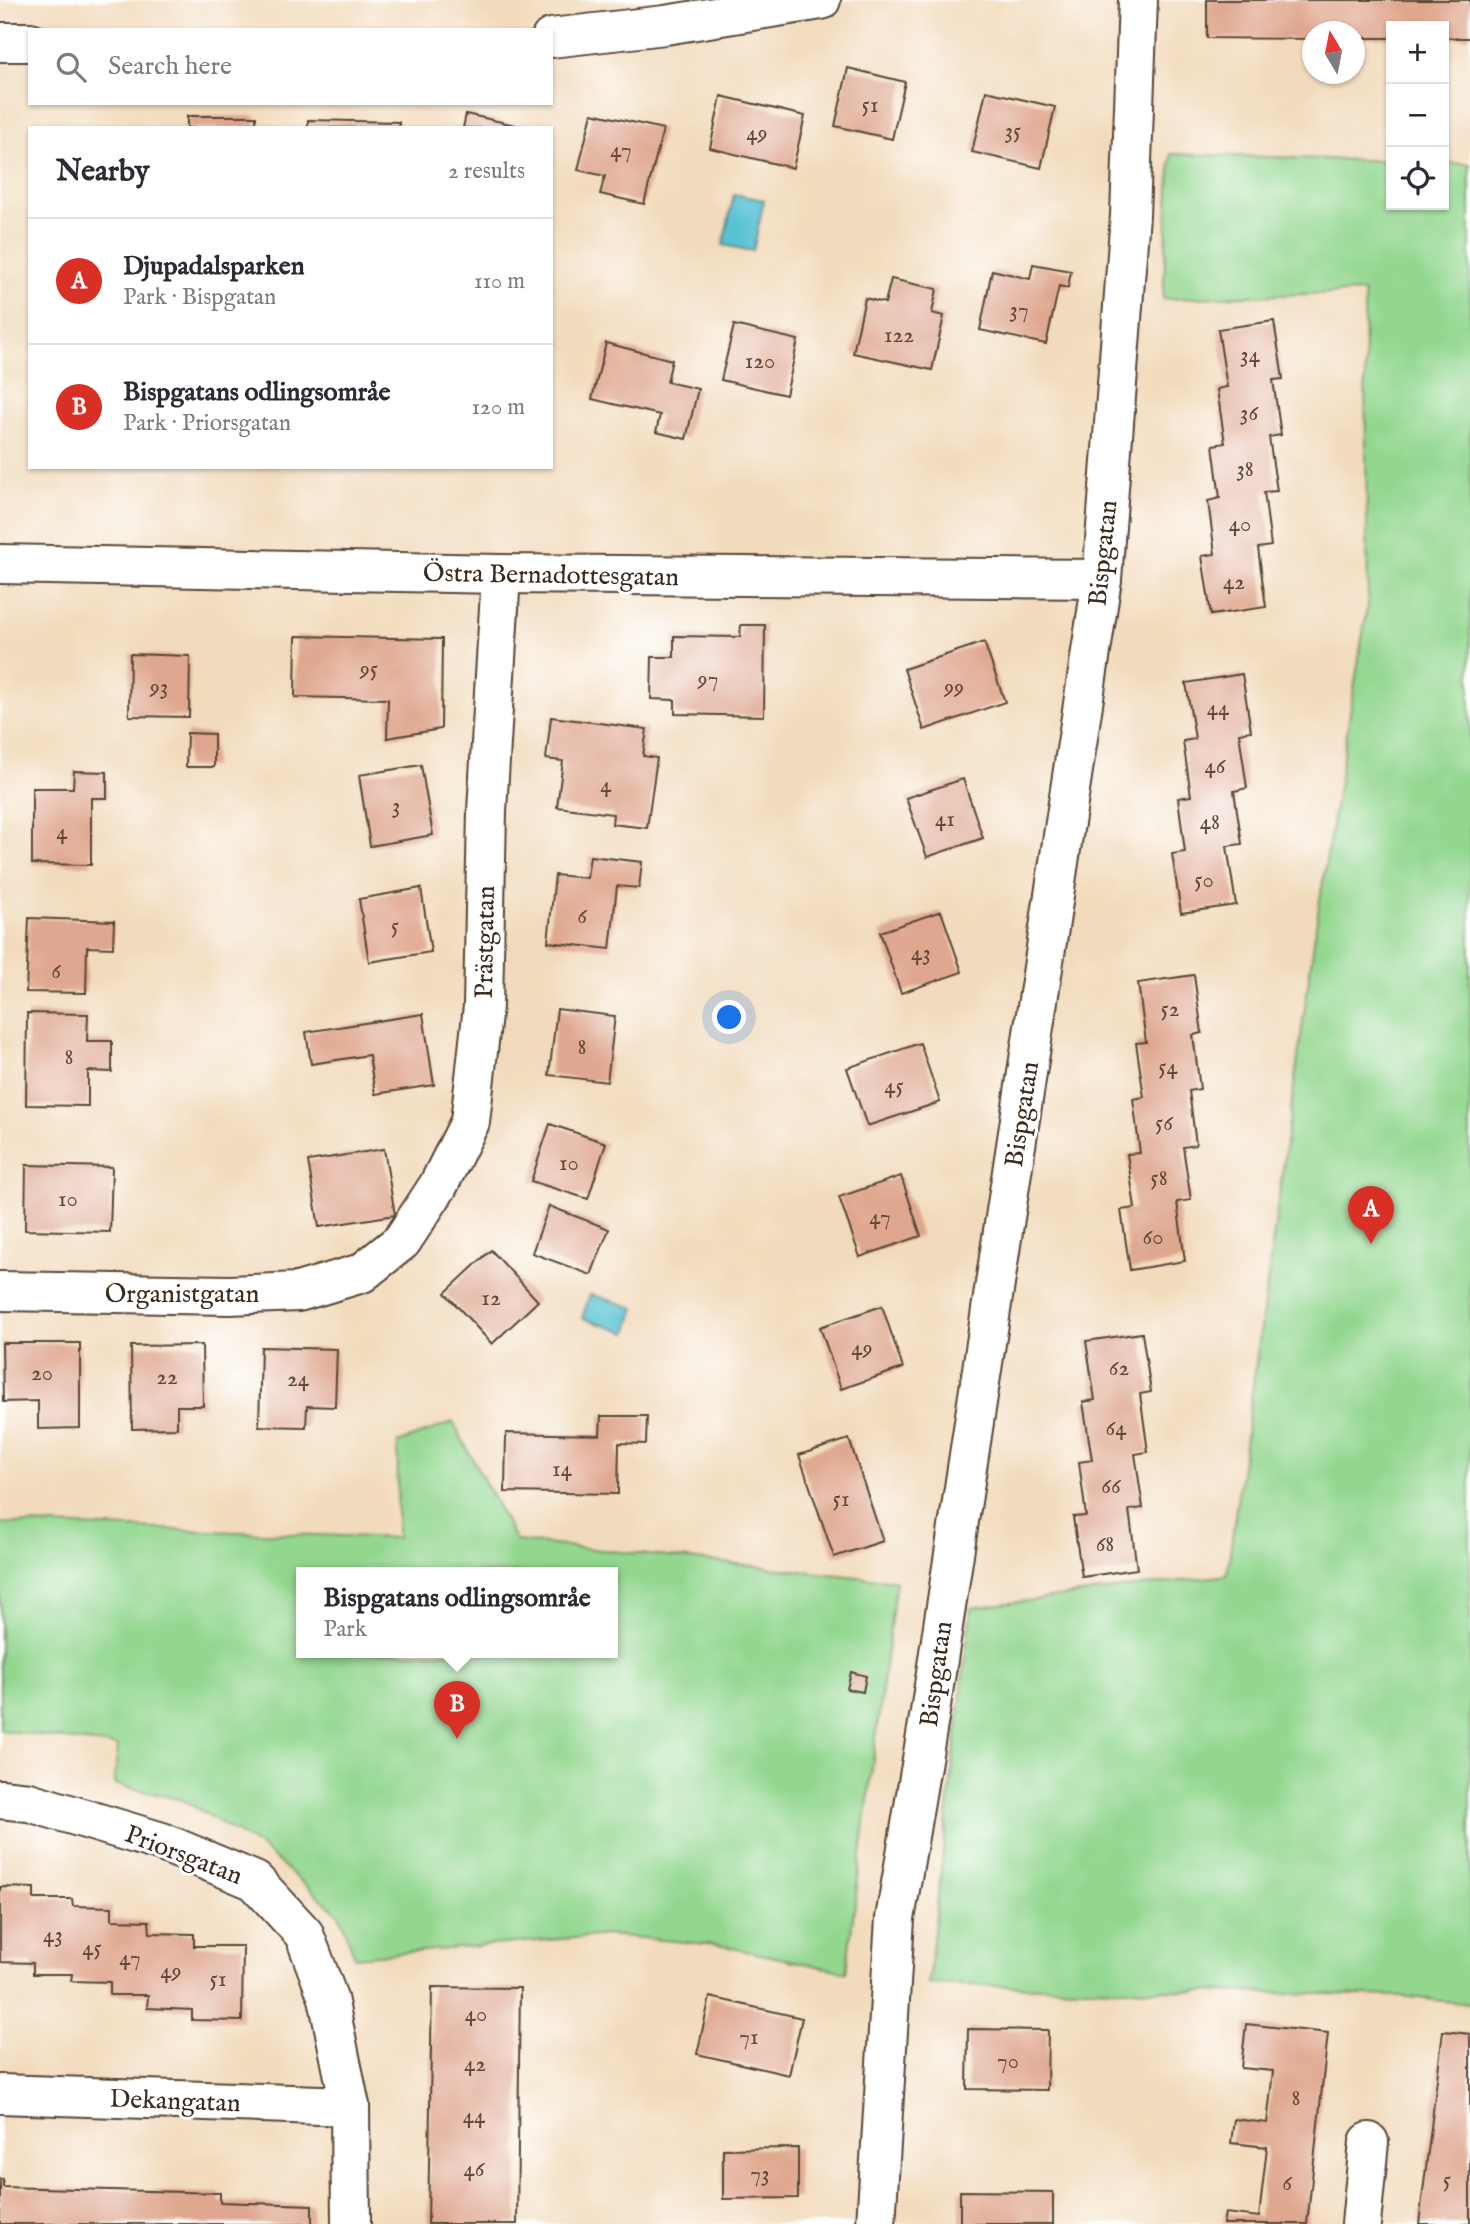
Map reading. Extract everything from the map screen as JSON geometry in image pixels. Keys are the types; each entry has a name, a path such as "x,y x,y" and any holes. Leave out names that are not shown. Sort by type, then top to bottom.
{"street":[{"path":"553,38 665,25 821,0"},
{"name":"Bispgatan","path":"876,2224 895,1919 930,1712 1102,579 1130,215 1138,0"},
{"path":"0,42 28,42"},
{"name":"Östra Bernadottesgatan","path":"0,564 501,574 1102,579"},
{"name":"Prästgatan","path":"362,1273 402,1241 438,1186 470,1122 483,1006 488,811 501,574"},
{"name":"Organistgatan","path":"0,1290 230,1295 298,1292 362,1273"},
{"name":"Priorsgatan","path":"0,1799 29,1802 162,1842 255,1881 304,1934 328,1998 350,2106 351,2224"},
{"name":"Dekangatan","path":"0,2094 350,2106"},
{"path":"1361,2224 1370,2142"}],"green space":[{"path":"1171,154 1386,161 1386,210 1449,210 1449,163 1470,164 1470,2004 1400,1996 928,1984 971,1608 1227,1575 1318,912 1368,602 1364,292 1163,299"},
{"path":"453,1422 516,1541 896,1581 846,1972 718,1945 607,1935 355,1957 339,1914 261,1847 183,1800 114,1784 118,1746 0,1730 0,1523 397,1538 398,1443"}],"water":[{"path":"734,194 764,200 753,251 723,245"},
{"path":"590,1294 635,1308 627,1333 582,1318"}],"building":[{"path":"1207,0 1470,0 1470,38 1449,38 1449,21 1386,21 1386,38 1365,38 1365,21 1302,21 1302,39 1207,38"},
{"path":"848,68 905,82 892,139 835,126"},
{"path":"986,91 1055,107 1041,168 972,152"},
{"path":"721,96 805,116 793,168 710,148"},
{"path":"592,113 663,129 644,204 600,194 605,176 578,170"},
{"path":"466,114 520,126 463,126"},
{"path":"187,116 256,116 256,126 187,126"},
{"path":"308,120 399,122 399,126 308,126"},
{"path":"1033,264 1071,271 1068,288 1059,286 1046,344 980,330 992,270 1030,279"},
{"path":"891,279 937,289 932,313 944,316 932,370 853,353 865,298 885,303"},
{"path":"1274,321 1283,379 1273,380 1281,435 1269,437 1277,491 1264,492 1271,546 1258,548 1266,607 1211,615 1202,556 1215,554 1208,501 1220,498 1213,445 1225,443 1217,389 1227,387 1218,329"},
{"path":"734,325 798,340 786,395 721,380"},
{"path":"606,343 672,360 667,382 698,389 686,439 656,432 660,415 592,399"},
{"path":"741,625 765,625 764,716 675,714 675,700 651,699 652,657 674,657 674,636 740,637"},
{"path":"296,636 442,639 441,729 387,738 388,699 295,697"},
{"path":"984,642 1005,702 924,730 904,669"},
{"path":"130,654 190,656 189,717 129,716"},
{"path":"1242,674 1251,731 1239,733 1247,788 1234,791 1242,844 1227,846 1236,905 1181,913 1172,854 1185,852 1178,798 1191,796 1183,741 1195,739 1186,683"},
{"path":"551,717 647,729 643,756 657,758 647,828 612,824 613,814 557,807 563,761 546,759"},
{"path":"187,733 214,734 214,767 186,767"},
{"path":"421,765 433,835 370,846 359,775"},
{"path":"74,771 107,772 107,798 91,798 91,865 32,864 32,788 73,788"},
{"path":"963,779 983,838 927,857 906,798"},
{"path":"590,856 642,862 639,888 617,886 610,949 548,942 555,875 587,878"},
{"path":"421,888 431,952 369,962 359,899"},
{"path":"941,911 962,972 901,993 880,932"},
{"path":"29,918 114,921 113,948 87,947 86,993 26,992"},
{"path":"1194,975 1202,1033 1193,1035 1200,1089 1189,1091 1196,1145 1183,1147 1191,1200 1177,1202 1185,1261 1130,1270 1121,1210 1135,1208 1127,1154 1140,1153 1133,1099 1144,1097 1136,1043 1146,1042 1138,983"},
{"path":"557,1009 615,1016 607,1082 549,1075"},
{"path":"27,1013 88,1014 87,1041 112,1041 112,1072 88,1071 88,1106 26,1105"},
{"path":"423,1014 434,1085 375,1094 369,1055 311,1064 306,1032"},
{"path":"920,1043 940,1102 867,1126 847,1068"},
{"path":"550,1124 606,1143 588,1199 531,1181"},
{"path":"384,1149 395,1215 319,1227 308,1161"},
{"path":"26,1165 112,1167 110,1232 25,1230"},
{"path":"901,1176 921,1236 860,1257 839,1197"},
{"path":"549,1206 609,1229 591,1275 532,1253"},
{"path":"491,1250 538,1301 492,1344 445,1293"},
{"path":"882,1306 903,1368 841,1389 820,1327"},
{"path":"1142,1333 1151,1392 1140,1394 1148,1452 1135,1454 1143,1508 1129,1510 1137,1569 1082,1577 1073,1517 1086,1516 1079,1462 1092,1460 1083,1402 1095,1400 1086,1341"},
{"path":"2,1343 80,1343 80,1428 38,1429 38,1401 3,1402"},
{"path":"202,1345 203,1406 177,1406 177,1428 132,1429 131,1346"},
{"path":"261,1347 337,1349 335,1407 307,1406 306,1427 259,1426"},
{"path":"601,1416 647,1416 646,1444 619,1443 618,1494 505,1492 506,1433 600,1435"},
{"path":"849,1439 883,1541 834,1557 799,1455"},
{"path":"851,1672 866,1676 863,1692 847,1689"},
{"path":"0,1887 34,1888 34,1899 72,1899 73,1906 112,1907 112,1920 149,1921 150,1933 194,1934 194,1946 243,1946 242,2021 192,2020 192,2010 147,2008 148,1995 110,1995 110,1982 71,1981 72,1974 33,1974 33,1963 0,1962"},
{"path":"432,1987 520,1988 517,2224 428,2224"},
{"path":"710,1997 802,2018 789,2075 697,2054"},
{"path":"1246,2024 1328,2033 1307,2224 1223,2224 1225,2213 1259,2217 1267,2147 1231,2143 1234,2119 1267,2123 1273,2071 1241,2068"},
{"path":"968,2029 1048,2030 1047,2090 967,2089"},
{"path":"1443,2031 1470,2034 1470,2224 1419,2224"},
{"path":"798,2148 798,2198 723,2199 723,2149"},
{"path":"0,2179 3,2179 3,2187 220,2193 220,2202 312,2205 312,2224 0,2224"},
{"path":"960,2191 1053,2192 1053,2224 960,2224"}],"place":[{"name":"Djupadalsparken","path":"1371,1244"},
{"name":"Bispgatans odlingsområe","path":"457,1739"}]}
